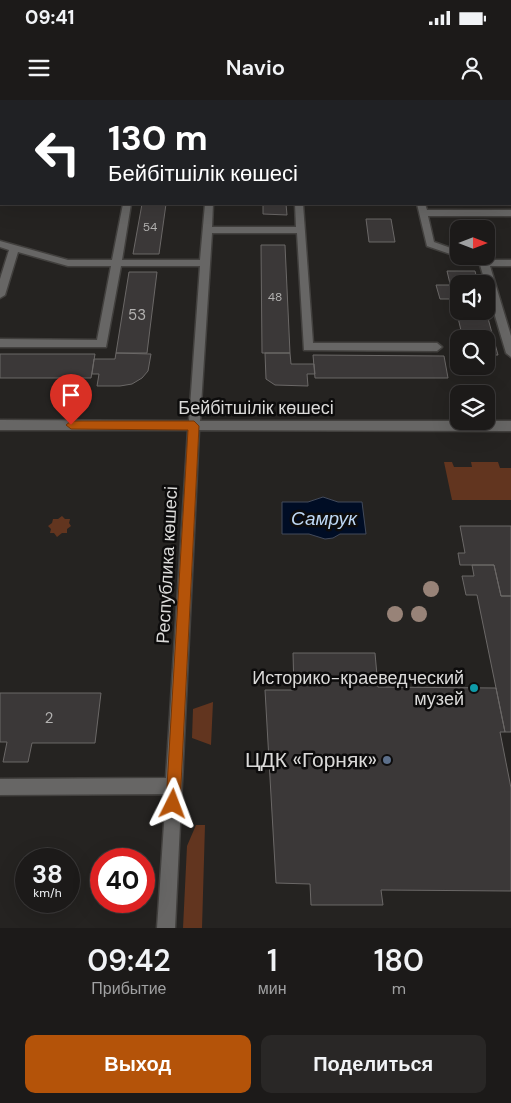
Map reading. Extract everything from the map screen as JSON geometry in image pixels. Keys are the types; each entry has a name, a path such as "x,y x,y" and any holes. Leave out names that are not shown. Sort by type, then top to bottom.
{"street":[{"path":"0,343 102,344 126,205"},
{"name":"Республика көшесі","path":"166,928 194,426 209,205"},
{"path":"299,205 308,346 438,346"},
{"path":"450,251 430,244 422,208 511,213"},
{"path":"207,230 301,230"},
{"path":"0,244 68,264 205,263"},
{"path":"0,295 14,249"},
{"path":"495,263 511,263"},
{"path":"485,265 511,353"},
{"name":"Бейбітшілік көшесі","path":"0,425 511,426"},
{"path":"0,787 174,786"}],"shaded area":[{"path":"444,462 452,462 454,467 472,467 471,462 498,462 500,468 511,468 511,500 452,500"},
{"path":"62,516 65,519 70,519 69,523 71,526 67,529 67,533 62,533 57,537 54,533 50,533 51,529 48,526 52,523 53,519 58,519"},
{"path":"213,702 211,745 192,738 193,709"},
{"path":"196,825 205,825 202,928 183,928 187,846"}],"water":[{"name":"Самрук","path":"323,497 338,502 362,502 366,534 340,534 333,538 325,539 309,534 282,534 282,502 308,502"}],"building":[{"path":"142,205 166,205 159,254 133,254"},
{"path":"263,205 286,205 287,215 263,214"},
{"path":"366,219 391,219 395,242 369,242"},
{"path":"261,245 285,245 290,353 262,353"},
{"path":"447,271 475,271 476,275 450,275 450,284"},
{"path":"129,272 157,272 147,353 116,353"},
{"path":"436,285 450,285 450,299 440,299"},
{"path":"459,320 488,320 491,330 461,330"},
{"path":"495,344 498,355 495,355"},
{"path":"116,353 151,354 148,371 142,378 132,384 97,386 99,374 92,374 94,359 115,359"},
{"path":"265,353 290,353 291,364 314,364 315,374 307,374 308,386 275,385 266,379"},
{"path":"0,354 95,354 91,378 0,378"},
{"path":"313,355 444,356 448,378 315,378"},
{"path":"460,526 511,526 511,596 501,596 494,565 460,565 458,553 465,553"},
{"path":"472,565 494,565 501,596 511,596 511,732 505,732 477,595 466,595 462,576 474,576"},
{"name":"ЦДК «Горняк»","path":"293,653 375,653 378,687 496,688 505,732 500,732 511,788 511,891 381,890 383,905 311,905 310,884 276,883 265,690 294,690"},
{"path":"0,693 101,693 95,743 32,743 28,762 3,762 7,742 0,742"}],"place":[{"name":"Историко-краеведческий музей","path":"474,688"},
{"name":"ЦДК «Горняк»","path":"387,760"}],"route":[{"path":"71,425 194,426 173,804"}]}
